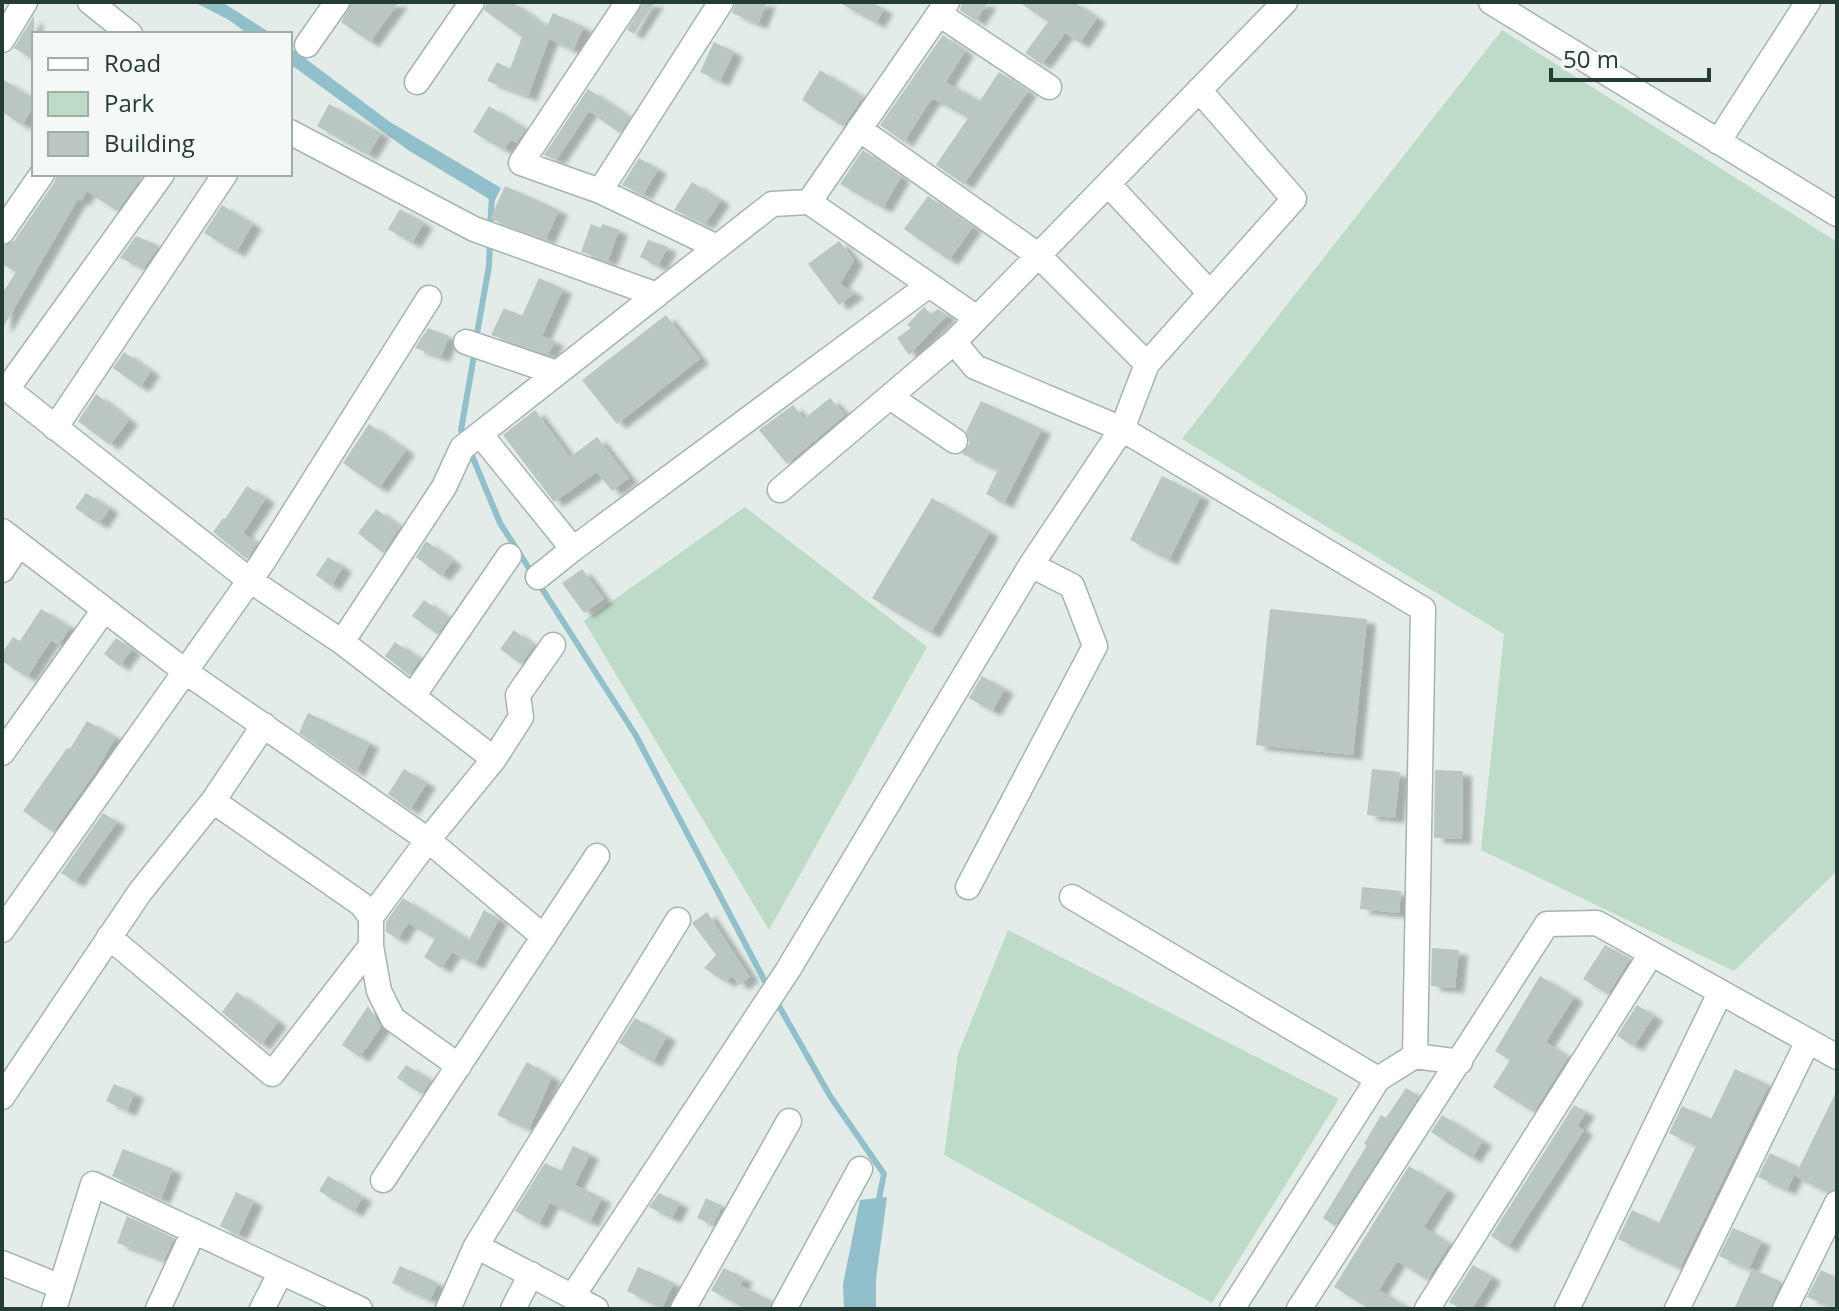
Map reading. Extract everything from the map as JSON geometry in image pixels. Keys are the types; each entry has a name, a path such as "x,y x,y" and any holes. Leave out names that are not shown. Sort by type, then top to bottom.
{"street":[{"path":"2,40 25,2"},
{"path":"90,2 128,32"},
{"path":"307,45 337,2"},
{"path":"417,82 472,2"},
{"path":"628,2 521,163 600,191 717,247"},
{"path":"600,191 721,2"},
{"path":"780,490 954,342 1285,2"},
{"path":"1491,2 1837,214"},
{"path":"1718,142 1808,2"},
{"path":"809,202 943,8 1049,87"},
{"path":"572,1297 773,995 1031,565 1122,429 1147,364 1294,199 1199,90"},
{"path":"859,129 1038,255 1147,364"},
{"path":"292,133 474,229 657,295"},
{"path":"2,232 41,176"},
{"path":"161,176 5,387 248,579 342,642 494,759"},
{"path":"55,428 224,176"},
{"path":"1108,184 1210,293"},
{"path":"342,642 444,487 462,448 772,204 809,202 977,318"},
{"path":"538,577 929,285"},
{"path":"2,930 262,563 429,298"},
{"path":"466,342 557,373"},
{"path":"954,342 975,367 1122,429 1423,609 1415,1056"},
{"path":"890,397 955,441"},
{"path":"480,434 573,549"},
{"path":"2,570 11,538 186,672 428,840 544,937"},
{"path":"413,696 509,556"},
{"path":"968,887 1095,646 1072,586 1031,565"},
{"path":"2,753 104,610"},
{"path":"459,1066 393,1019 379,991 371,946 371,917 494,759 521,717 518,695 553,645"},
{"path":"2,1097 140,892 213,801 264,725"},
{"path":"213,801 361,904 371,917"},
{"path":"383,1180 597,856"},
{"path":"1072,897 1378,1079"},
{"path":"448,1309 476,1246 678,920"},
{"path":"1299,1309 1547,924 1597,923 1837,1057"},
{"path":"109,937 272,1074 371,946"},
{"path":"1427,1309 1651,954"},
{"path":"1567,1309 1720,993"},
{"path":"1677,1309 1808,1041"},
{"path":"1232,1309 1378,1079 1415,1056 1460,1062"},
{"path":"683,1309 789,1121"},
{"path":"784,1309 860,1169"},
{"path":"2,1263 58,1298 93,1184 360,1309"},
{"path":"1785,1309 1837,1203"},
{"path":"158,1309 194,1231"},
{"path":"476,1246 596,1309"},
{"path":"262,1309 281,1272"},
{"path":"513,1309 531,1274"}],"green space":[{"path":"1502,30 1837,242 1837,871 1734,971 1481,850 1504,634 1182,439"},
{"path":"745,507 927,647 769,930 584,621"},
{"path":"1008,930 1339,1099 1212,1303 944,1155 958,1054"}],"water":[{"path":"194,2 222,2 269,32 245,32"},
{"path":"292,48 390,122 501,188 494,202 408,150 292,65"},
{"path":"887,1197 876,1279 876,1309 844,1309 843,1284 860,1200"}],"building":[{"path":"352,2 399,2 370,42 341,22"},
{"path":"487,2 512,2 547,27 553,13 584,27 573,50 549,39 528,96 487,81 497,62 510,69 522,37 484,10"},
{"path":"643,2 655,2 634,34 627,30"},
{"path":"736,2 767,2 758,24 732,13"},
{"path":"838,2 871,2 884,9 876,23"},
{"path":"962,2 988,2 976,21 960,10"},
{"path":"1019,2 1074,2 1097,18 1080,43 1065,33 1042,64 1025,53 1048,22"},
{"path":"34,16 32,59 14,48"},
{"path":"943,35 965,51 946,82 980,101 999,72 1028,91 964,184 936,165 968,118 934,99 904,142 880,125"},
{"path":"714,42 734,52 720,81 700,72"},
{"path":"820,70 863,97 843,126 802,100"},
{"path":"2,79 32,98 32,109 22,125 2,112"},
{"path":"588,89 630,117 620,133 589,111 556,160 544,155"},
{"path":"329,104 381,133 368,155 317,126"},
{"path":"489,106 526,129 516,143 511,139 504,150 473,132"},
{"path":"863,150 901,177 883,208 840,184"},
{"path":"639,158 658,169 643,195 622,185"},
{"path":"56,176 143,176 117,211 87,191 81,201 78,199 2,329 2,294 16,272 2,264 2,247 14,241"},
{"path":"692,182 721,200 705,224 674,210"},
{"path":"505,186 559,210 546,239 490,219"},
{"path":"928,196 973,227 949,260 904,229"},
{"path":"222,205 253,224 236,252 204,233"},
{"path":"400,209 424,223 412,243 388,229"},
{"path":"591,224 600,228 603,224 619,230 608,261 581,252"},
{"path":"136,236 159,246 144,268 120,258"},
{"path":"648,240 668,247 658,266 640,257"},
{"path":"839,241 854,260 840,284 855,293 839,305 808,264"},
{"path":"539,278 563,289 542,336 555,341 548,354 491,335 504,308 522,316"},
{"path":"924,307 931,314 938,309 947,315 909,355 897,338 911,328 907,325"},
{"path":"666,315 700,359 617,424 582,380"},
{"path":"428,328 449,336 441,357 415,348"},
{"path":"124,352 151,371 140,387 113,368"},
{"path":"96,394 129,420 110,445 78,421"},
{"path":"830,398 845,415 787,464 759,430 793,405 804,419"},
{"path":"981,401 1042,429 1004,503 986,494 998,470 962,454 970,443 966,432"},
{"path":"535,410 570,457 597,437 629,478 612,491 597,472 554,502 503,435"},
{"path":"369,424 406,450 379,488 343,463"},
{"path":"1162,476 1201,496 1169,560 1130,540"},
{"path":"247,486 266,498 243,533 257,543 247,559 213,532"},
{"path":"86,493 110,508 99,524 75,508"},
{"path":"932,498 990,532 931,633 872,598"},
{"path":"376,509 400,527 383,553 358,533"},
{"path":"426,541 453,561 441,576 416,557"},
{"path":"328,557 343,567 331,586 316,575"},
{"path":"582,569 604,599 584,613 562,583"},
{"path":"424,600 449,618 437,634 412,616"},
{"path":"41,609 70,627 59,645 51,640 27,677 2,661 2,653 13,637 20,641"},
{"path":"1270,609 1367,619 1353,755 1256,745"},
{"path":"514,630 534,646 521,664 500,649"},
{"path":"116,638 132,649 120,666 104,654"},
{"path":"395,642 420,659 409,675 385,656"},
{"path":"982,676 1005,689 992,711 969,698"},
{"path":"308,713 370,743 356,772 299,733"},
{"path":"87,721 116,737 53,832 23,811"},
{"path":"404,769 427,783 410,810 388,794"},
{"path":"1372,769 1400,772 1395,818 1367,815"},
{"path":"1435,770 1463,771 1462,839 1434,838"},
{"path":"103,813 117,822 75,882 61,873"},
{"path":"1362,887 1401,891 1399,913 1360,909"},
{"path":"403,898 469,940 484,910 499,919 475,964 452,952 442,968 424,957 435,939 408,923 398,939 386,932 386,922"},
{"path":"707,912 750,977 739,985 732,976 726,982 704,968 716,955 692,923"},
{"path":"1605,945 1630,959 1608,994 1583,979"},
{"path":"1432,948 1459,950 1455,988 1431,986"},
{"path":"1540,976 1574,997 1546,1042 1568,1057 1534,1112 1493,1087 1510,1060 1495,1051"},
{"path":"237,992 278,1022 261,1045 222,1012"},
{"path":"1637,1005 1654,1016 1634,1046 1617,1036"},
{"path":"368,1006 381,1027 360,1057 342,1045"},
{"path":"635,1018 667,1036 653,1062 619,1043"},
{"path":"527,1062 552,1077 529,1129 497,1115"},
{"path":"406,1065 431,1080 422,1094 397,1078"},
{"path":"1735,1069 1769,1085 1680,1268 1618,1239 1632,1210 1659,1223 1696,1146 1669,1133 1682,1106 1711,1119"},
{"path":"114,1084 135,1093 127,1111 106,1101"},
{"path":"1406,1088 1419,1096 1335,1226 1323,1218 1367,1145 1364,1144 1381,1115 1386,1118"},
{"path":"1837,1090 1837,1188 1827,1192 1795,1176"},
{"path":"1574,1105 1586,1112 1577,1126 1584,1130 1508,1247 1491,1236"},
{"path":"1442,1115 1483,1141 1472,1158 1431,1132"},
{"path":"573,1146 590,1154 575,1185 602,1198 590,1222 550,1203 539,1224 515,1211 545,1163 561,1171"},
{"path":"123,1149 173,1169 161,1199 112,1176"},
{"path":"1770,1153 1798,1167 1787,1190 1758,1177"},
{"path":"1409,1166 1447,1190 1424,1227 1450,1244 1427,1280 1397,1261 1379,1290 1410,1309 1370,1309 1334,1287"},
{"path":"328,1176 363,1197 354,1212 319,1191"},
{"path":"236,1192 254,1201 238,1235 220,1226"},
{"path":"659,1193 680,1203 672,1218 649,1207"},
{"path":"706,1198 722,1206 713,1225 697,1218"},
{"path":"127,1216 174,1238 164,1260 117,1243"},
{"path":"1733,1228 1762,1241 1749,1269 1719,1256"},
{"path":"1473,1265 1492,1277 1472,1309 1461,1309 1449,1302"},
{"path":"400,1266 438,1283 430,1300 392,1283"},
{"path":"638,1267 674,1283 662,1308 627,1291"},
{"path":"724,1268 744,1278 740,1285 771,1301 769,1309 746,1309 711,1290"},
{"path":"1752,1269 1781,1282 1770,1309 1734,1309"},
{"path":"1821,1270 1837,1278 1837,1309 1807,1297"}],"waterway":[{"path":"490,228 492,195"},
{"path":"476,339 489,266 490,239"},
{"path":"464,437 461,430 475,350"},
{"path":"470,451 500,523 635,734 769,989"},
{"path":"775,999 830,1096 884,1174 878,1203"}]}
